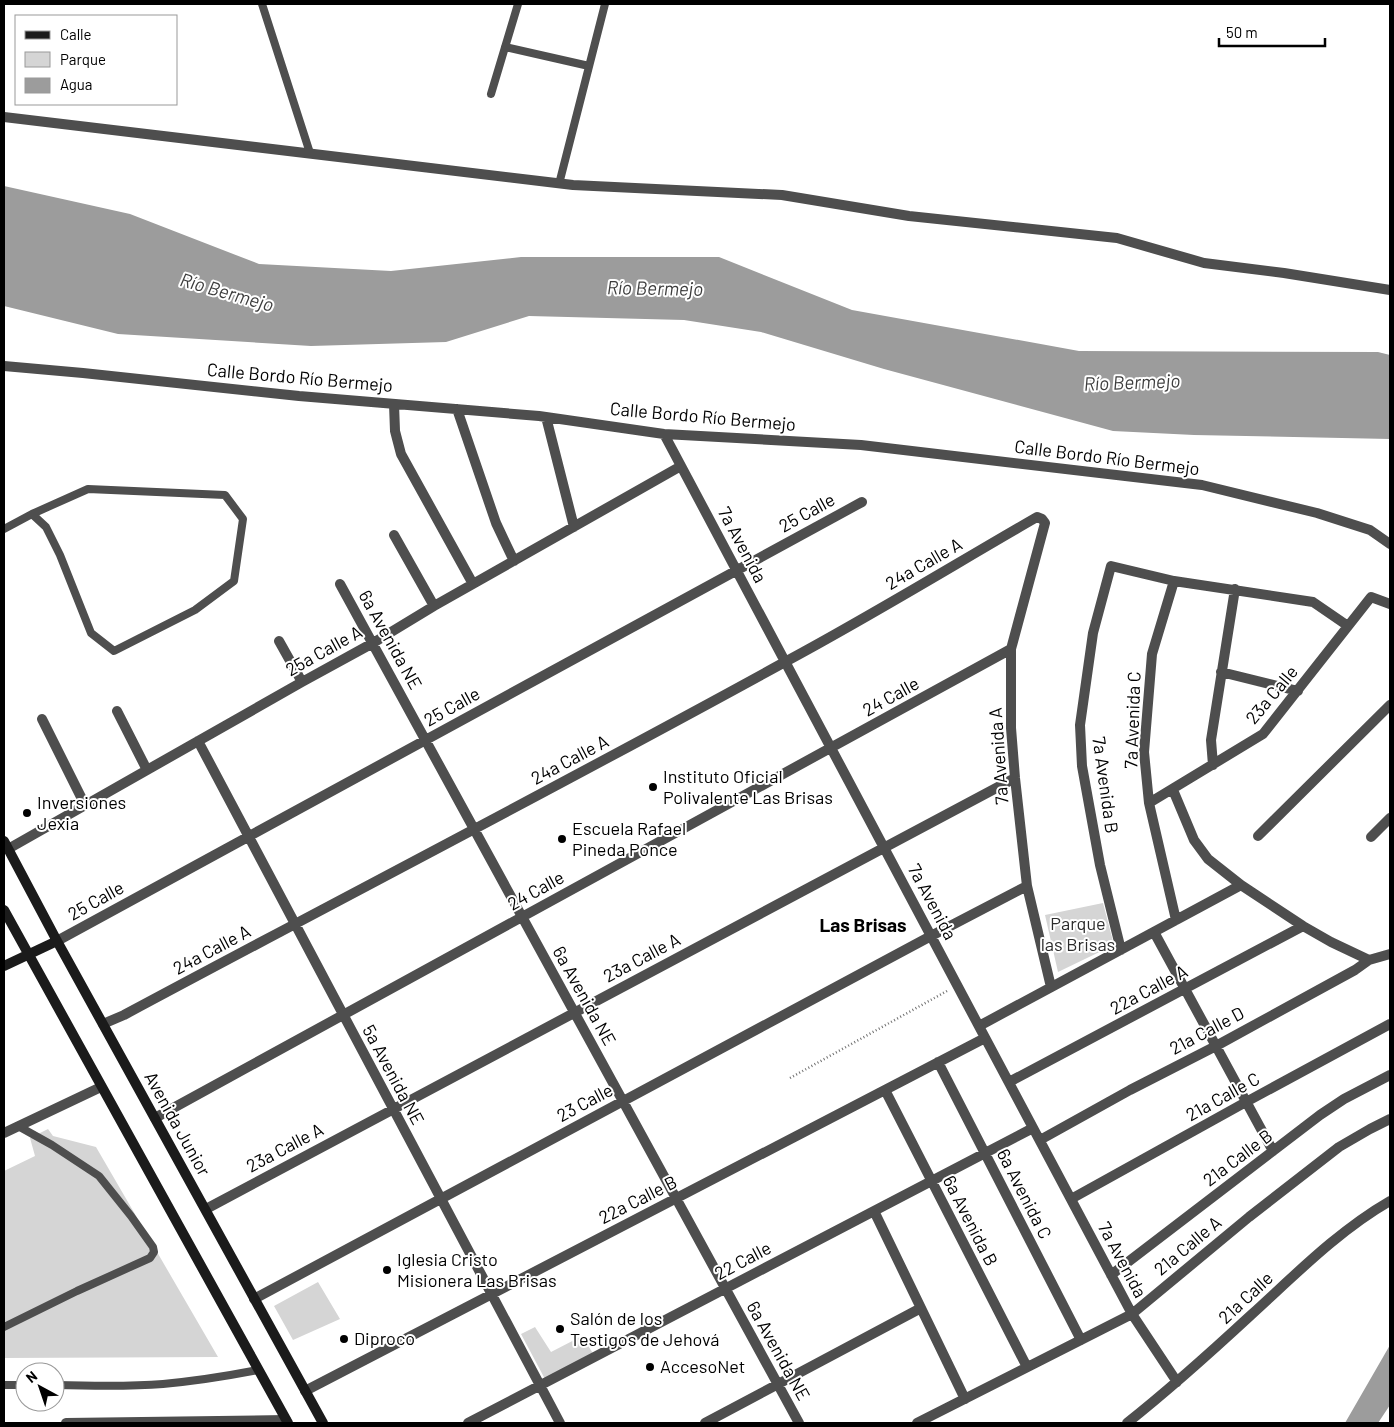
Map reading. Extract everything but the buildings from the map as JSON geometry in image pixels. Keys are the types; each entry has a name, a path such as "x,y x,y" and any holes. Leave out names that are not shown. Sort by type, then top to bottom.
{"main road":[{"name":"Avenida Junior","path":"6,845 322,1423"},
{"path":"4,910 287,1422"},
{"path":"4,966 57,941"}],"street":[{"path":"4,117 573,186 782,195 909,216 1117,238 1204,263 1284,273 1390,290"},
{"name":"Calle Bordo Río Bermejo","path":"4,366 299,396 546,417 664,434 861,445 1202,485 1317,512 1370,530 1390,544"},
{"path":"394,404 395,431 401,454 473,584"},
{"path":"457,409 496,522 514,561"},
{"path":"546,417 574,527"},
{"name":"7a Avenida","path":"664,434 1132,1314 1177,1382"},
{"name":"25a Calle A","path":"6,845 85,805 373,643 434,606 681,466"},
{"name":"25 Calle","path":"57,941 862,502"},
{"name":"24a Calle A","path":"103,1024 124,1015 474,830 786,662 1037,517 1045,523"},
{"name":"7a Avenida A","path":"1045,523 1011,649 1011,728 1027,886 1051,987"},
{"path":"394,535 434,606"},
{"name":"7a Avenida B","path":"1121,950 1100,865 1082,766 1080,725 1093,633 1111,566 1174,581"},
{"path":"1174,581 1313,602 1348,626"},
{"name":"7a Avenida C","path":"1174,581 1152,654 1144,752 1149,803 1176,920"},
{"name":"6a Avenida NE","path":"340,584 799,1423"},
{"path":"1213,765 1211,740 1235,590"},
{"name":"23a Calle","path":"1149,803 1264,734 1371,597 1390,604"},
{"path":"278,641 302,682"},
{"name":"24 Calle","path":"155,1118 1011,649"},
{"path":"1221,672 1298,691"},
{"path":"1258,836 1390,705"},
{"path":"117,711 147,770"},
{"path":"42,719 85,805"},
{"name":"5a Avenida NE","path":"198,741 560,1423"},
{"name":"23a Calle A","path":"206,1209 1015,778"},
{"path":"1172,790 1194,840 1208,859 1241,885 1303,926 1369,960"},
{"path":"1371,837 1390,818"},
{"path":"979,1026 1241,885"},
{"name":"23 Calle","path":"254,1299 1027,886"},
{"name":"22a Calle A","path":"1009,1082 1303,926"},
{"path":"1154,932 1273,1151"},
{"name":"21a Calle D","path":"1040,1140 1356,970 1369,960 1390,954"},
{"name":"21a Calle C","path":"1071,1199 1390,1024"},
{"name":"22a Calle B","path":"305,1391 986,1038"},
{"name":"6a Avenida C","path":"938,1062 1081,1340"},
{"name":"21a Calle B","path":"1111,1275 1320,1115 1344,1099 1390,1075"},
{"path":"4,1133 101,1086"},
{"name":"6a Avenida B","path":"885,1090 1027,1367"},
{"name":"21a Calle A","path":"917,1423 1132,1314 1249,1217 1339,1147 1390,1119"},
{"name":"22 Calle","path":"468,1423 1033,1128"},
{"name":"21a Calle","path":"1127,1423 1177,1382 1315,1256 1374,1210 1390,1201"},
{"path":"874,1211 965,1399"},
{"path":"704,1423 921,1308"},
{"path":"66,1423 287,1422"}],"lane":[{"path":"262,4 310,153"},
{"path":"491,94 518,4"},
{"path":"559,184 605,4"},
{"path":"505,47 589,66"},
{"path":"4,529 32,514 88,489 225,495 243,519 234,581 195,610 114,651 91,633 60,555 46,526 32,514"},
{"path":"4,1327 150,1258 154,1252 153,1247 131,1216 99,1176 52,1145 18,1126"},
{"path":"65,1386 162,1384 258,1370"}],"path":[{"path":"790,1078 958,985"}],"green space":[{"name":"Parque las Brisas","path":"1103,903 1114,945 1058,972 1045,915"},
{"path":"48,1129 53,1136 96,1147 218,1357 4,1358 4,1171 35,1156 30,1138"},
{"path":"318,1282 340,1319 293,1340 274,1306"},
{"path":"535,1327 551,1352 582,1336 594,1355 546,1381 521,1334"}],"water":[{"name":"Río Bermejo","path":"4,186 130,214 259,264 391,271 521,257 719,257 852,310 1079,351 1378,352 1390,355 1390,439 1194,435 1113,431 884,369 761,332 684,320 529,316 446,342 311,346 118,334 4,306"},
{"path":"1390,1345 1390,1405 1378,1423 1345,1423"}],"place":[{"name":"Instituto Oficial Polivalente Las Brisas","path":"653,787"},
{"name":"Inversiones Jexia","path":"27,813"},
{"name":"Escuela Rafael Pineda Ponce","path":"562,839"},
{"name":"Iglesia Cristo Misionera Las Brisas","path":"387,1270"},
{"name":"Salón de los Testigos de Jehová","path":"560,1329"},
{"name":"Diproco","path":"344,1339"},
{"name":"AccesoNet","path":"650,1367"}],"district":[{"name":"Las Brisas","path":"863,925"}]}
